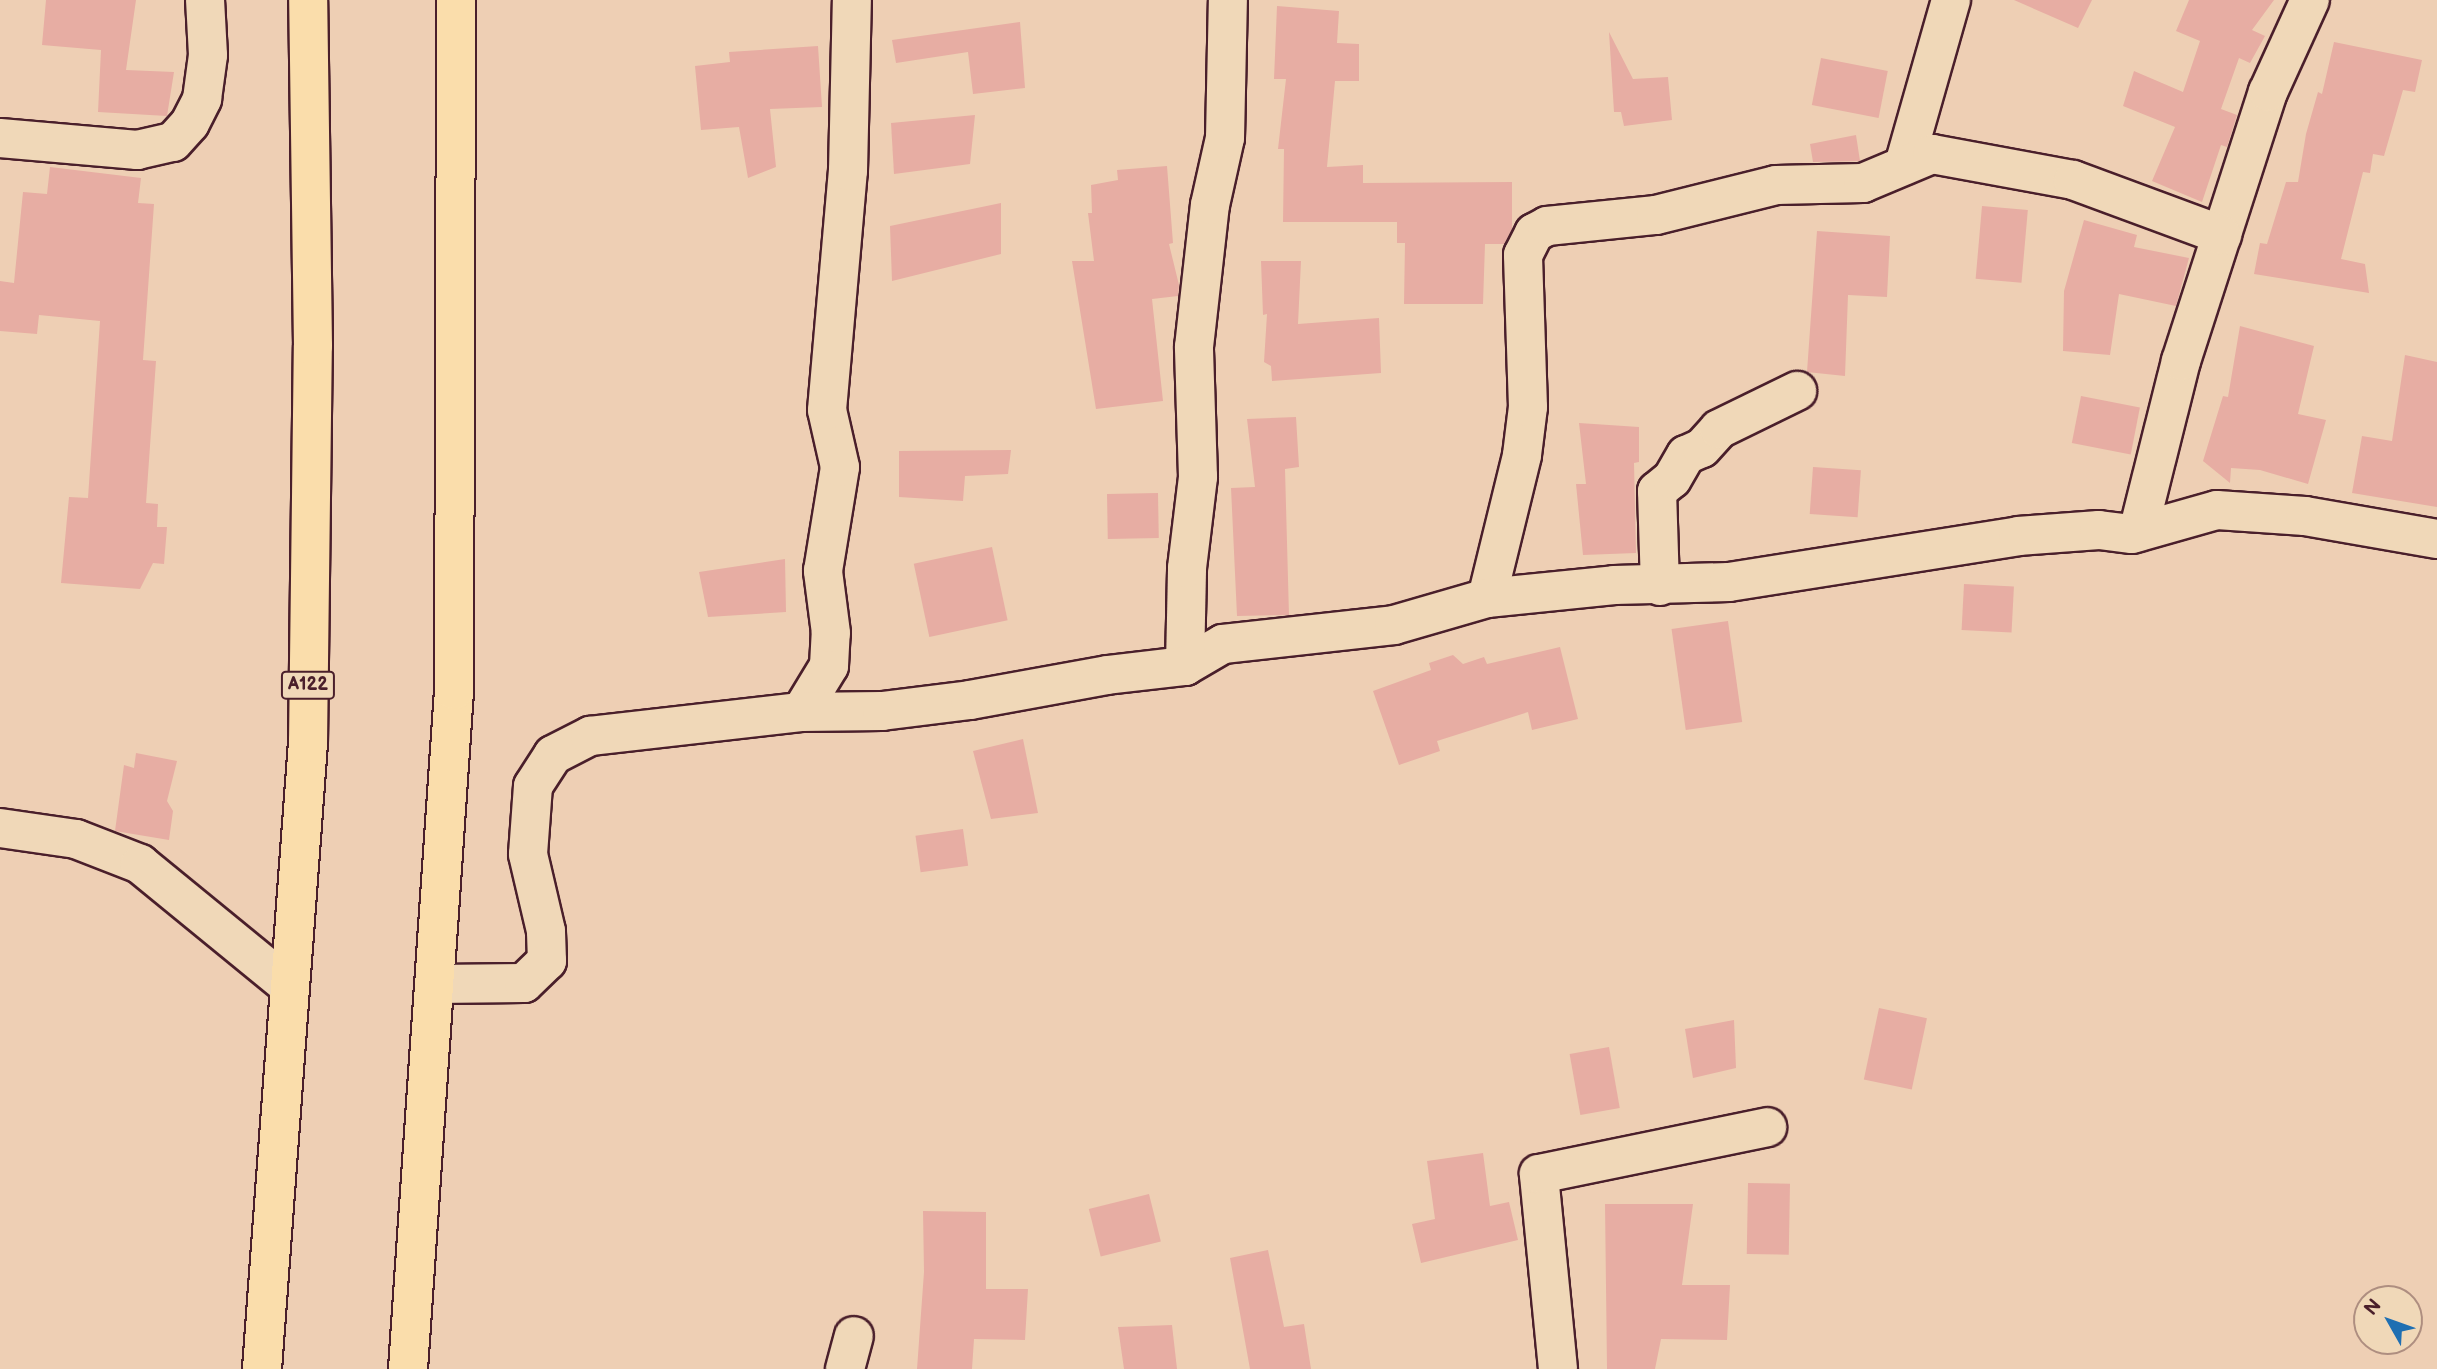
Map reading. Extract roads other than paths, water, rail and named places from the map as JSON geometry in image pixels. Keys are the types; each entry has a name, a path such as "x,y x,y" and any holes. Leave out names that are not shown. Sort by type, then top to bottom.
{"highway":[{"name":"A122","path":"262,1369 308,743 313,346 308,0"},
{"path":"408,1369 454,690 456,0"}],"street":[{"path":"0,138 137,150 173,142 190,123 202,99 208,55 205,0"},
{"path":"801,712 829,666 831,633 823,571 840,467 827,410 848,172 852,0"},
{"path":"1185,666 1187,568 1198,477 1194,348 1210,205 1226,138 1228,0"},
{"path":"1904,165 1951,0"},
{"path":"2138,532 2181,361 2268,92 2309,0"},
{"path":"1487,598 1524,443 1530,354 1523,255 1534,233 1547,226 1656,215 1776,185 1863,183 1932,154 2073,180 2222,235"},
{"path":"1660,586 1657,491 1672,479 1686,454 1702,448 1719,429 1797,391"},
{"path":"436,984 524,983 547,961 546,931 528,855 528,813 533,786 553,755 590,736 801,712 882,711 1185,666 1223,644 1394,625 1487,598 1614,585 1660,586 1820,571 2018,536 2099,530 2138,532 2217,510 2305,516 2437,539"},
{"path":"0,828 76,839 140,864 289,986"},
{"path":"1558,1369 1539,1174 1767,1127"}]}
